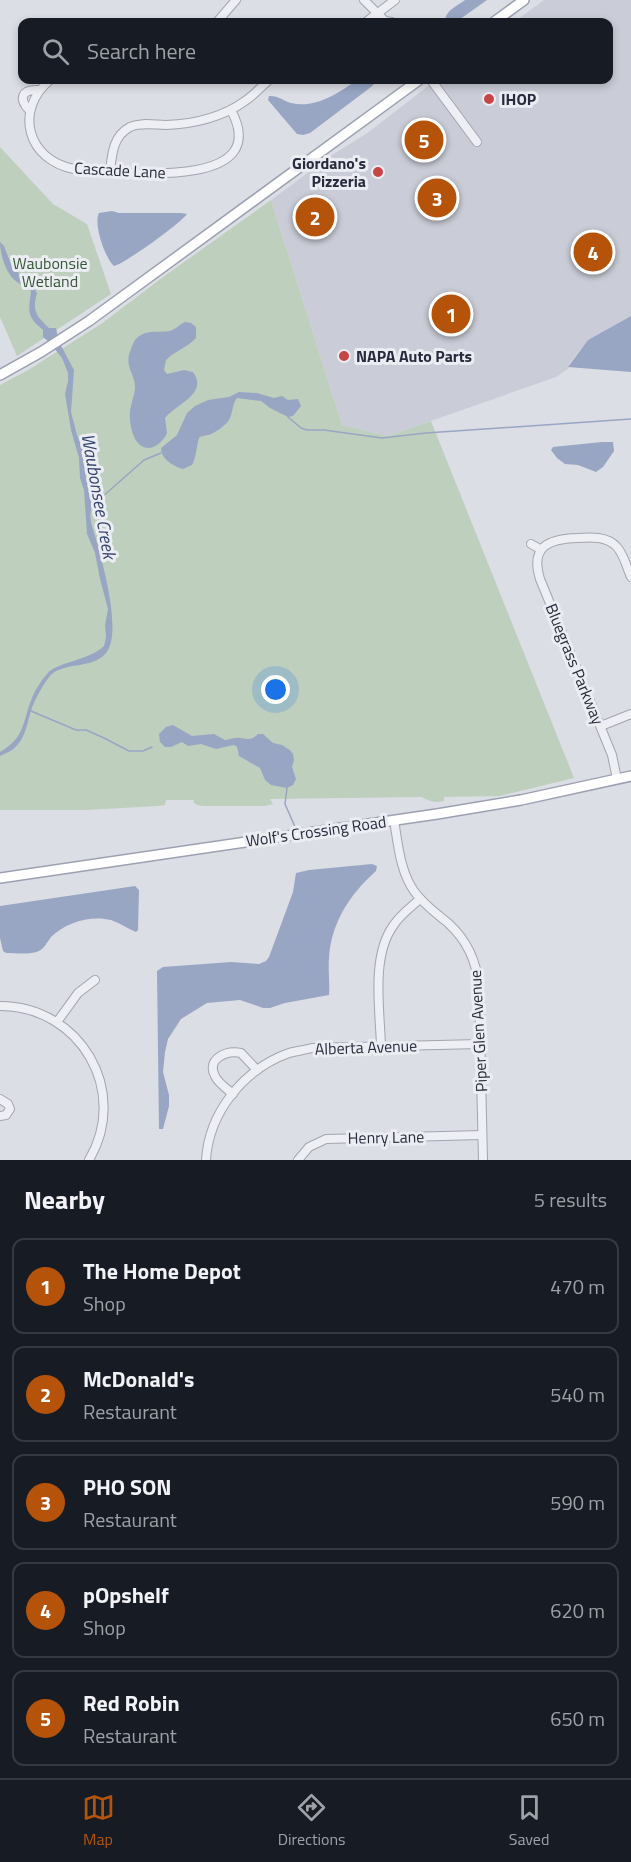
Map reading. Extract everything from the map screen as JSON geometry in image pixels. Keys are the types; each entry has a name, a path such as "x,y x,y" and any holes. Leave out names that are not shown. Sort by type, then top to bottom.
{"main road":[{"path":"499,18 524,0"},
{"path":"0,375 69,334 414,84"},
{"name":"Wolf's Crossing Road","path":"0,878 521,800 631,776"}],"street":[{"path":"220,18 236,0"},
{"path":"364,0 383,18"},
{"path":"371,18 395,0"},
{"name":"Cascade Lane","path":"46,84 39,90 30,111 32,137 42,153 49,159 58,165 74,169 167,174 220,163 233,151 237,143 239,128 231,110"},
{"path":"110,171 114,145 123,132 129,128 142,124 164,125 195,122 231,110 264,84"},
{"path":"434,84 477,142"},
{"path":"531,544 540,549 548,542 559,538 598,537 617,547 631,577"},
{"name":"Bluegrass Parkway","path":"540,549 537,560 540,579 601,726 612,755 617,779"},
{"path":"601,726 631,714"},
{"name":"Piper Glen Avenue","path":"394,820 404,871 410,885 420,899 457,932 472,956 478,978 483,1160"},
{"path":"381,1046 379,974 382,951 393,926 420,899"},
{"path":"57,1022 78,993 95,980"},
{"path":"0,1006 27,1009 57,1022 75,1037 90,1056 104,1097 104,1115 101,1134 89,1160"},
{"name":"Alberta Avenue","path":"206,1160 212,1129 233,1094 257,1070 290,1053 312,1048 480,1044"},
{"path":"233,1094 216,1078 213,1071 214,1062 219,1056 227,1052 241,1053 257,1070"},
{"path":"0,1099 8,1104 10,1109 6,1114 0,1116"},
{"name":"Henry Lane","path":"298,1160 309,1147 326,1139 482,1135"}],"shaded area":[{"path":"544,0 631,0 631,316 588,340 569,364 569,368 556,377 388,436 342,425 271,200 332,155 366,134 431,84 613,84 613,18 519,18"}],"green space":[{"name":"Waubonsie Wetland","path":"0,147 53,204 87,224 111,294 17,356 0,317"},
{"path":"271,200 342,425 388,436 431,421 574,778 500,796 444,797 444,801 438,802 422,797 270,799 273,804 265,806 203,806 197,805 193,802 194,800 166,800 165,805 159,806 86,810 0,810 0,385 101,324"}],"water":[{"path":"465,0 487,0 462,18 446,18"},
{"path":"351,84 374,84 310,133 303,135 297,134 268,100 269,96 272,96 291,103 309,104 335,95"},
{"path":"112,211 187,214 152,243 114,266 104,249 98,225 99,213"},
{"path":"0,242 19,276 32,285 37,293 36,313 49,328 56,328 59,342 74,370 71,412 83,449 92,506 91,521 107,585 112,632 106,653 100,658 93,662 61,669 49,677 33,705 21,740 12,750 0,756 0,752 15,741 19,735 33,695 47,674 57,667 90,655 104,646 108,609 95,553 87,534 79,458 71,430 65,394 68,373 62,358 43,337 43,330 31,318 30,289 13,279 2,258"},
{"path":"631,316 631,372 568,367 588,340"},
{"path":"185,322 196,327 196,338 166,360 164,370 167,374 184,370 193,372 197,386 189,398 165,418 167,433 162,441 150,448 144,447 133,435 130,422 135,384 129,366 129,355 135,341 142,335 149,332 165,332"},
{"path":"239,392 257,393 274,398 282,396 288,400 298,399 301,406 293,416 288,417 261,401 237,398 230,417 223,427 199,438 192,465 183,469 165,459 161,448 177,435 187,413 208,400 229,397"},
{"path":"613,442 614,451 603,467 596,472 578,465 565,464 551,450 553,447"},
{"path":"173,725 192,736 214,734 225,740 250,739 263,734 273,743 282,745 293,754 292,767 296,779 293,785 287,788 271,785 265,780 260,768 239,756 237,747 234,745 216,749 201,744 188,746 182,742 165,747 160,742 159,734 166,727"},
{"path":"372,864 377,866 376,871 350,899 334,933 329,958 329,995 270,1008 263,1008 240,1000 207,1003 181,1019 168,1039 165,1052 163,1072 169,1095 169,1106 163,1129 159,1129 157,971 163,967 231,962 259,964 266,961 293,892 296,873"},
{"path":"135,886 139,890 138,930 136,932 111,920 87,919 64,927 39,951 23,954 3,951 0,938 0,906"}],"waterway":[{"path":"288,417 307,430 324,430 382,438 631,419"},
{"name":"Waubonsee Creek","path":"101,498 144,460 161,453"},
{"path":"31,711 76,730 86,730 129,751 143,751 152,747"},
{"path":"287,788 285,804 296,829"}],"place":[{"name":"IHOP","path":"489,99"},
{"name":"Red Robin","path":"424,140"},
{"name":"Giordano's Pizzeria","path":"378,172"},
{"name":"PHO SON","path":"437,198"},
{"name":"McDonald's","path":"315,217"},
{"name":"pOpshelf","path":"593,252"},
{"name":"The Home Depot","path":"451,314"},
{"name":"NAPA Auto Parts","path":"344,356"}]}
